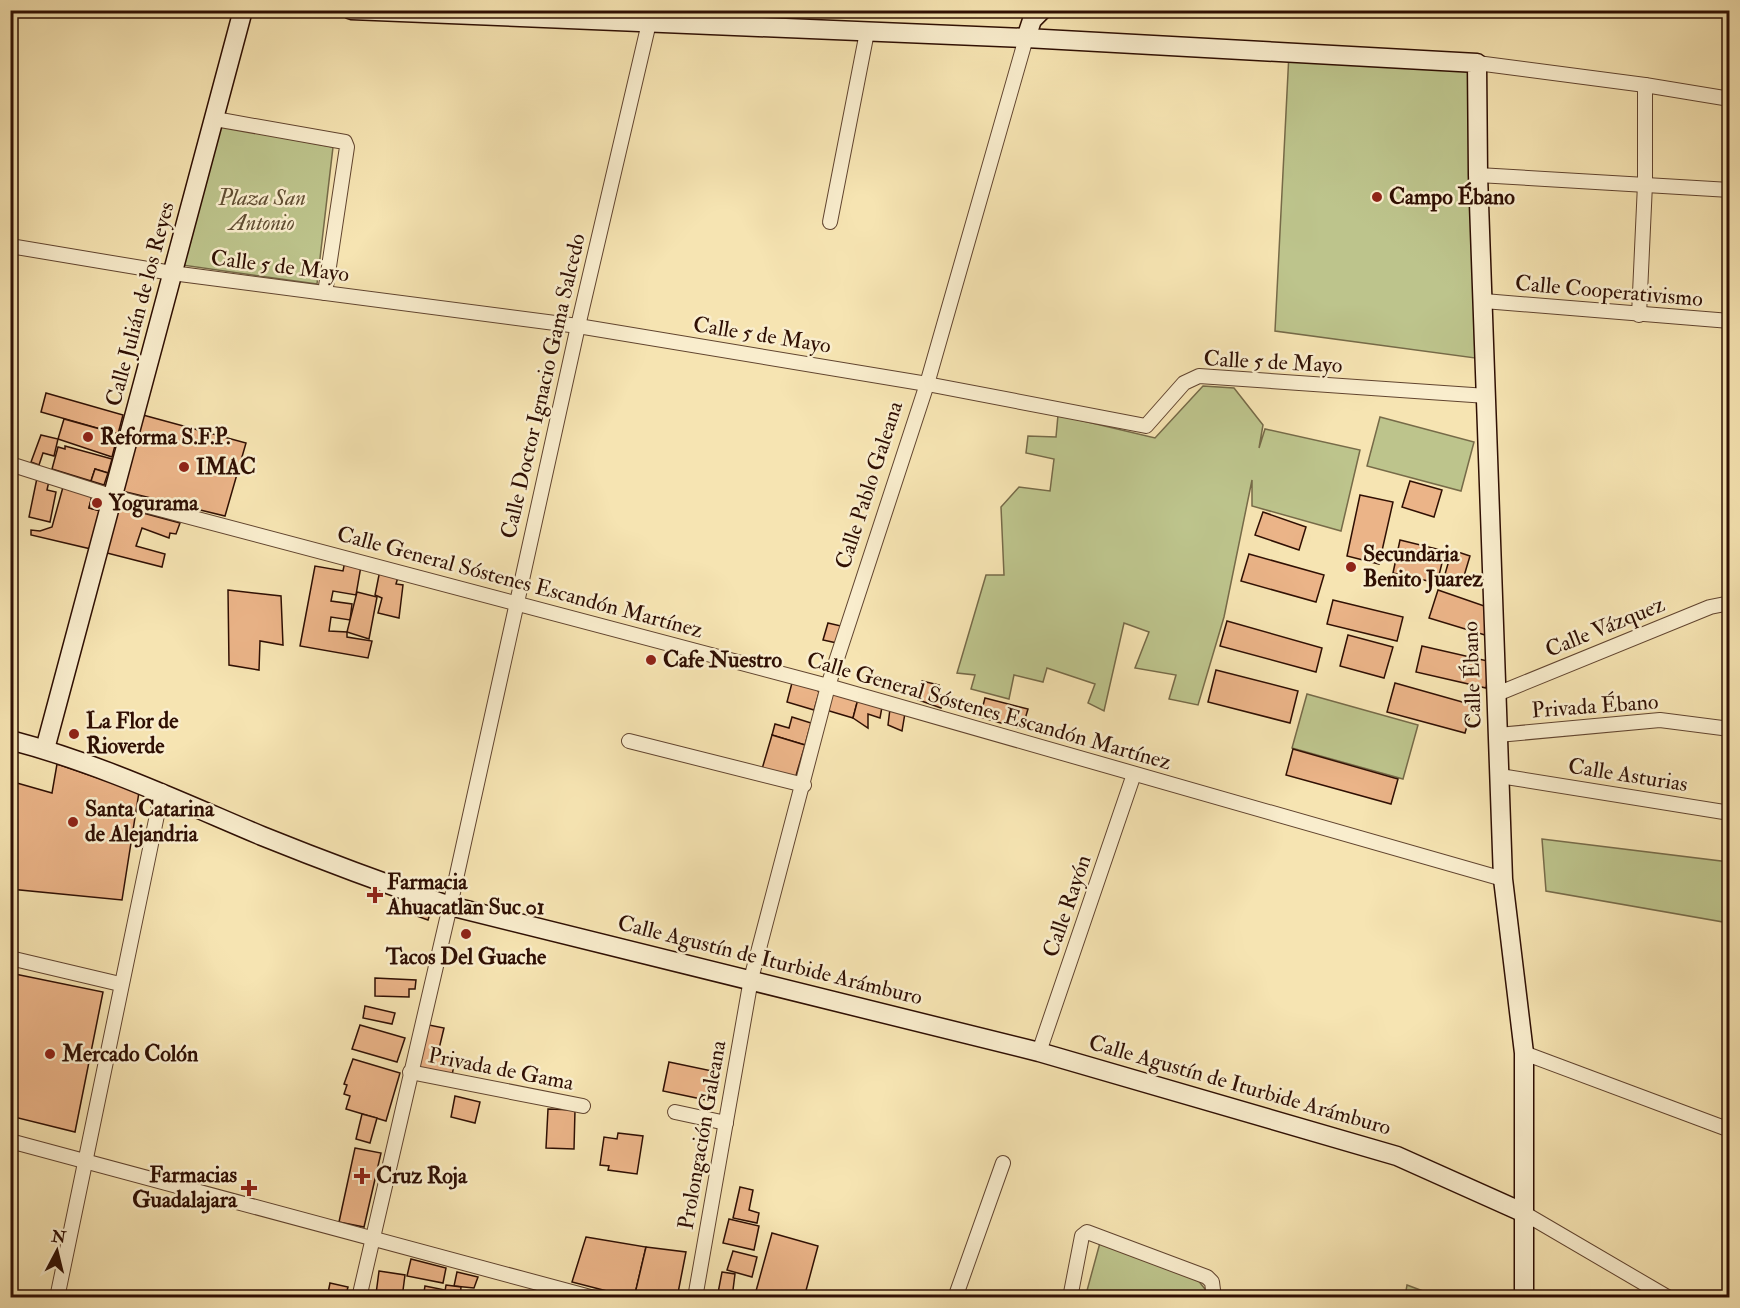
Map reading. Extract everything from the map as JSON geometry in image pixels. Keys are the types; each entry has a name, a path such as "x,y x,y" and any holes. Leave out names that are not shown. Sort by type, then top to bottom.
{"street":[{"name":"Calle Julián de los Reyes","path":"45,749 243,10"},
{"path":"351,10 650,17 867,32 1026,38 1477,63 1645,85 1730,99"},
{"name":"Calle Pablo Galeana","path":"751,979 804,785 828,686 927,384 1026,38 1032,20 1042,10"},
{"name":"Calle Doctor Ignacio Gama Salcedo","path":"359,1298 371,1238 450,906 516,601 650,17"},
{"path":"830,222 867,32"},
{"name":"Calle Ébano","path":"1477,63 1478,175 1503,879 1524,1053 1522,1212 1524,1298"},
{"path":"1639,315 1645,184 1645,85"},
{"path":"215,119 345,142 347,147 326,293"},
{"path":"1478,175 1730,190"},
{"name":"Calle 5 de Mayo","path":"10,246 172,273 578,326 927,384 1146,426 1184,383 1199,376 1487,396"},
{"name":"Calle Cooperativismo","path":"1484,301 1730,321"},
{"name":"Calle General Sóstenes Escandón Martínez","path":"10,464 114,497 516,601 828,686 1503,879"},
{"name":"Calle Vázquez","path":"1497,694 1710,608 1730,603"},
{"name":"Privada Ébano","path":"1498,735 1660,720 1730,729"},
{"name":"Calle Agustín de Iturbide Arámburo","path":"10,740 45,749 162,791 261,835 379,882 450,906 1039,1052 1397,1156 1522,1212"},
{"path":"629,741 804,785"},
{"name":"Calle Rayón","path":"1039,1052 1134,774"},
{"name":"Calle Asturias","path":"1500,776 1730,813"},
{"path":"57,1298 120,984 162,791"},
{"path":"10,958 120,984"},
{"name":"Prolongación Galeana","path":"695,1298 751,979"},
{"path":"1524,1053 1730,1130"},
{"name":"Privada de Gama","path":"410,1072 583,1106"},
{"path":"675,1112 726,1123"},
{"path":"10,1141 594,1298"},
{"path":"956,1298 1003,1163"},
{"path":"1522,1212 1669,1298"},
{"path":"1070,1298 1082,1236 1087,1232 1207,1277 1212,1282 1214,1298"}],"green space":[{"name":"Campo Ébano","path":"1289,53 1468,63 1475,358 1275,331"},
{"name":"Plaza San Antonio","path":"220,126 333,147 317,284 182,265"},
{"path":"1203,386 1234,388 1263,425 1259,448 1265,429 1360,450 1341,531 1252,506 1252,480 1224,617 1198,705 1169,699 1176,675 1135,668 1149,632 1124,623 1104,711 1088,703 1095,684 1047,668 1043,682 1014,675 1009,699 971,689 975,675 957,673 986,575 1004,575 1001,507 1019,487 1050,491 1054,459 1026,453 1028,436 1056,437 1058,415 1155,438"},
{"path":"1380,417 1474,442 1461,491 1367,466"},
{"path":"1307,694 1418,725 1403,779 1292,748"},
{"path":"1542,839 1729,862 1729,923 1546,891"},
{"path":"1101,1239 1193,1274 1205,1289 1204,1297 1085,1298"},
{"path":"1407,1285 1439,1297 1405,1297"}],"building":[{"path":"46,393 123,415 118,434 41,412"},
{"name":"IMAC","path":"143,415 246,443 225,516 122,491"},
{"name":"Reforma S.F.P.","path":"64,419 118,434 112,457 58,439"},
{"path":"41,435 58,439 54,456 43,453 39,465 31,462"},
{"path":"65,446 112,459 108,473 95,469 91,481 52,469 58,447 65,449"},
{"path":"95,469 108,473 104,485 91,481"},
{"path":"37,478 49,481 47,490 56,492 50,522 29,517"},
{"path":"1410,481 1442,490 1434,517 1402,507"},
{"path":"63,487 92,496 89,508 101,511 91,549 31,535 31,530 40,531 52,527"},
{"path":"1360,495 1393,502 1379,564 1347,556"},
{"name":"Yogurama","path":"92,496 104,499 101,511 89,508"},
{"path":"117,506 180,523 176,534 170,533 169,538 142,528 136,546 165,554 162,567 103,552"},
{"path":"1263,512 1306,527 1299,550 1255,535"},
{"path":"1400,540 1445,551 1437,583 1393,573"},
{"path":"1452,550 1470,556 1461,586 1443,581"},
{"path":"1249,554 1324,575 1316,602 1241,581"},
{"path":"345,561 361,566 356,595 333,591 331,601 352,604 350,620 331,617 329,631 347,632 347,637 372,641 368,658 300,646 315,566 343,571"},
{"path":"380,570 399,574 396,584 403,585 399,618 378,613 382,598 375,595"},
{"path":"228,590 281,596 283,645 260,641 259,670 229,665"},
{"path":"1438,590 1490,608 1485,635 1429,618"},
{"path":"357,592 377,597 369,639 347,632"},
{"path":"1333,600 1403,617 1397,641 1327,624"},
{"path":"1227,621 1322,648 1316,672 1220,646"},
{"path":"828,623 841,626 837,643 823,640"},
{"path":"1348,635 1393,647 1384,678 1340,666"},
{"path":"1422,646 1492,662 1486,688 1416,672"},
{"path":"1216,670 1298,691 1290,723 1208,702"},
{"path":"793,679 815,685 819,693 814,710 787,702"},
{"path":"922,681 939,685 936,693 945,696 941,708 916,699"},
{"path":"1395,683 1473,705 1465,733 1387,712"},
{"path":"836,692 858,699 853,718 826,710 831,694"},
{"path":"985,698 1028,709 1022,729 980,717"},
{"path":"858,699 882,707 880,718 868,714 868,728 853,718"},
{"path":"890,709 905,713 902,731 888,725"},
{"path":"792,717 811,723 805,745 772,735 775,724 789,728"},
{"path":"772,735 805,745 795,779 762,769"},
{"path":"1293,749 1398,779 1391,804 1286,775"},
{"path":"57,764 139,792 122,900 10,889 10,781 52,793"},
{"path":"407,899 432,907 428,920 403,911"},
{"name":"Mercado Colón","path":"10,973 103,992 75,1132 10,1116"},
{"path":"375,978 416,980 415,989 409,989 409,997 375,996"},
{"path":"365,1006 395,1013 392,1024 363,1018"},
{"path":"424,1024 444,1028 438,1053 455,1058 452,1076 414,1068"},
{"path":"360,1025 405,1038 397,1062 352,1049"},
{"path":"353,1059 400,1073 386,1121 346,1109 350,1096 344,1094 347,1085 344,1084"},
{"path":"669,1062 717,1072 711,1101 663,1091"},
{"path":"455,1096 480,1102 475,1123 451,1117"},
{"path":"548,1109 575,1110 574,1149 546,1148"},
{"path":"362,1114 377,1118 370,1143 356,1139"},
{"path":"618,1133 643,1136 637,1174 608,1170 609,1166 600,1165 604,1137 617,1139"},
{"name":"Cruz Roja","path":"355,1148 381,1153 364,1227 339,1222"},
{"path":"740,1187 753,1190 749,1210 759,1213 757,1223 733,1218"},
{"path":"729,1219 759,1226 754,1250 723,1243"},
{"path":"772,1233 818,1246 804,1298 782,1298 756,1291"},
{"path":"586,1237 646,1247 634,1298 572,1282"},
{"path":"646,1247 686,1252 677,1298 634,1298"},
{"path":"733,1251 757,1257 752,1277 727,1270"},
{"path":"411,1259 446,1268 443,1283 407,1276"},
{"path":"379,1271 405,1275 402,1298 376,1294"},
{"path":"457,1272 478,1277 474,1288 454,1286"},
{"path":"722,1272 735,1274 733,1290 752,1298 717,1298"},
{"path":"330,1283 348,1287 345,1298 327,1298"},
{"path":"446,1285 461,1287 460,1298 444,1298"},
{"path":"425,1286 445,1290 444,1298 423,1298"}],"place":[{"name":"Campo Ébano","path":"1377,197"},
{"name":"Reforma S.F.P.","path":"88,437"},
{"name":"IMAC","path":"184,467"},
{"name":"Yogurama","path":"97,503"},
{"name":"Secundaria Benito Juarez","path":"1351,567"},
{"name":"Cafe Nuestro","path":"651,660"},
{"name":"La Flor de Rioverde","path":"74,734"},
{"name":"Santa Catarina de Alejandria","path":"73,822"},
{"name":"Farmacia Ahuacatlan Suc 01","path":"375,895"},
{"name":"Tacos Del Guache","path":"466,934"},
{"name":"Mercado Colón","path":"50,1054"},
{"name":"Cruz Roja","path":"362,1176"},
{"name":"Farmacias Guadalajara","path":"249,1188"}]}
